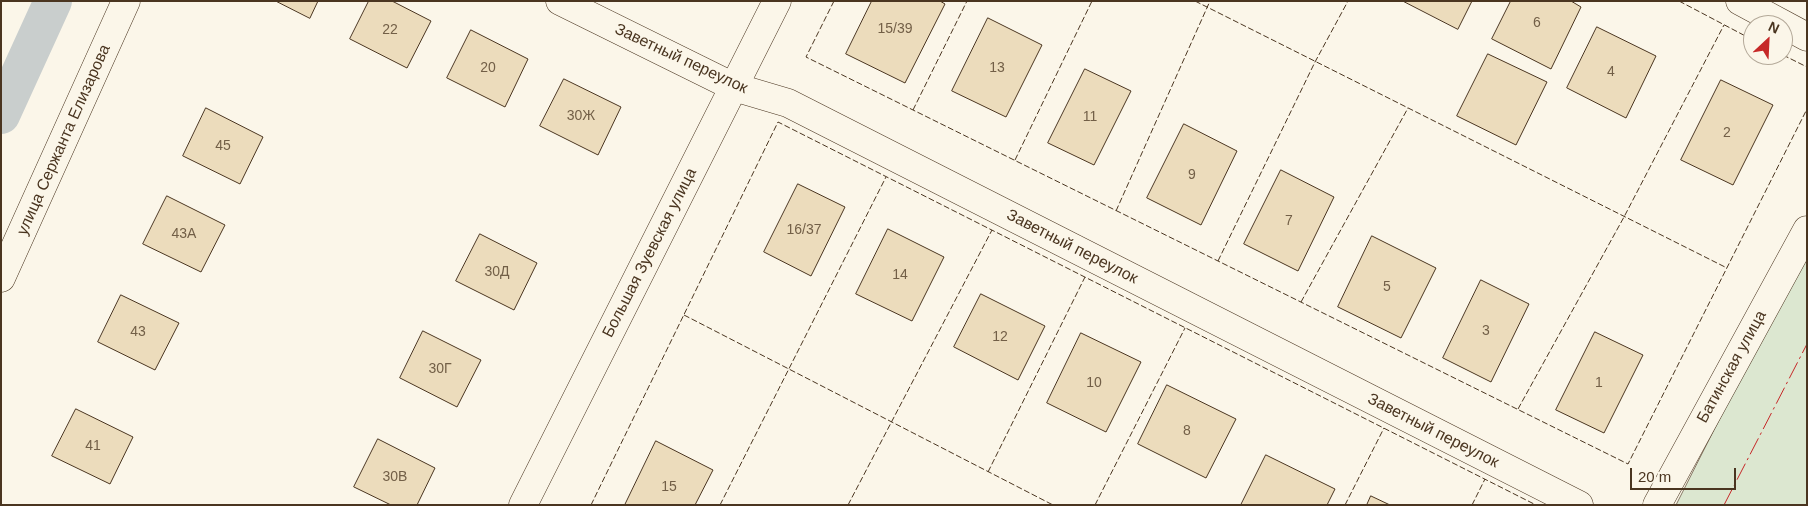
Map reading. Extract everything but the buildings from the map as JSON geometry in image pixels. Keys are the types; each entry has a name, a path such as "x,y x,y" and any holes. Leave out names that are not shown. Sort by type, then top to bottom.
{"street":[{"name":"улица Сержанта Елизарова","path":"1,278 126,1"},
{"name":"Заветный переулок","path":"560,1 734,87 788,104 1580,505"},
{"name":"Большая Зуевская улица","path":"523,505 777,1"},
{"path":"1740,1 1807,36"},
{"name":"Батинская улица","path":"1657,505 1807,230"}],"green space":[{"path":"1807,253 1807,505 1676,505 1803,254"}],"waterway":[{"path":"1,115 53,1"}],"fence":[{"path":"834,1 806,57 1628,464 1807,109"},
{"path":"913,110 967,1"},
{"path":"1015,160 1092,1"},
{"path":"1195,1 1727,268"},
{"path":"1116,211 1210,1"},
{"path":"1218,261 1315,62 1348,1"},
{"path":"1679,1 1743,35"},
{"path":"1518,409 1624,217 1724,25"},
{"path":"1793,60 1807,67"},
{"path":"1301,302 1408,108"},
{"path":"591,505 778,122 1536,505"},
{"path":"720,505 886,177"},
{"path":"848,505 992,230"},
{"path":"988,472 1085,277"},
{"path":"684,315 1053,505"},
{"path":"1095,505 1185,328"},
{"path":"1345,505 1384,428"},
{"path":"1472,505 1485,479"}],"power":[{"path":"1724,505 1807,344"}]}
